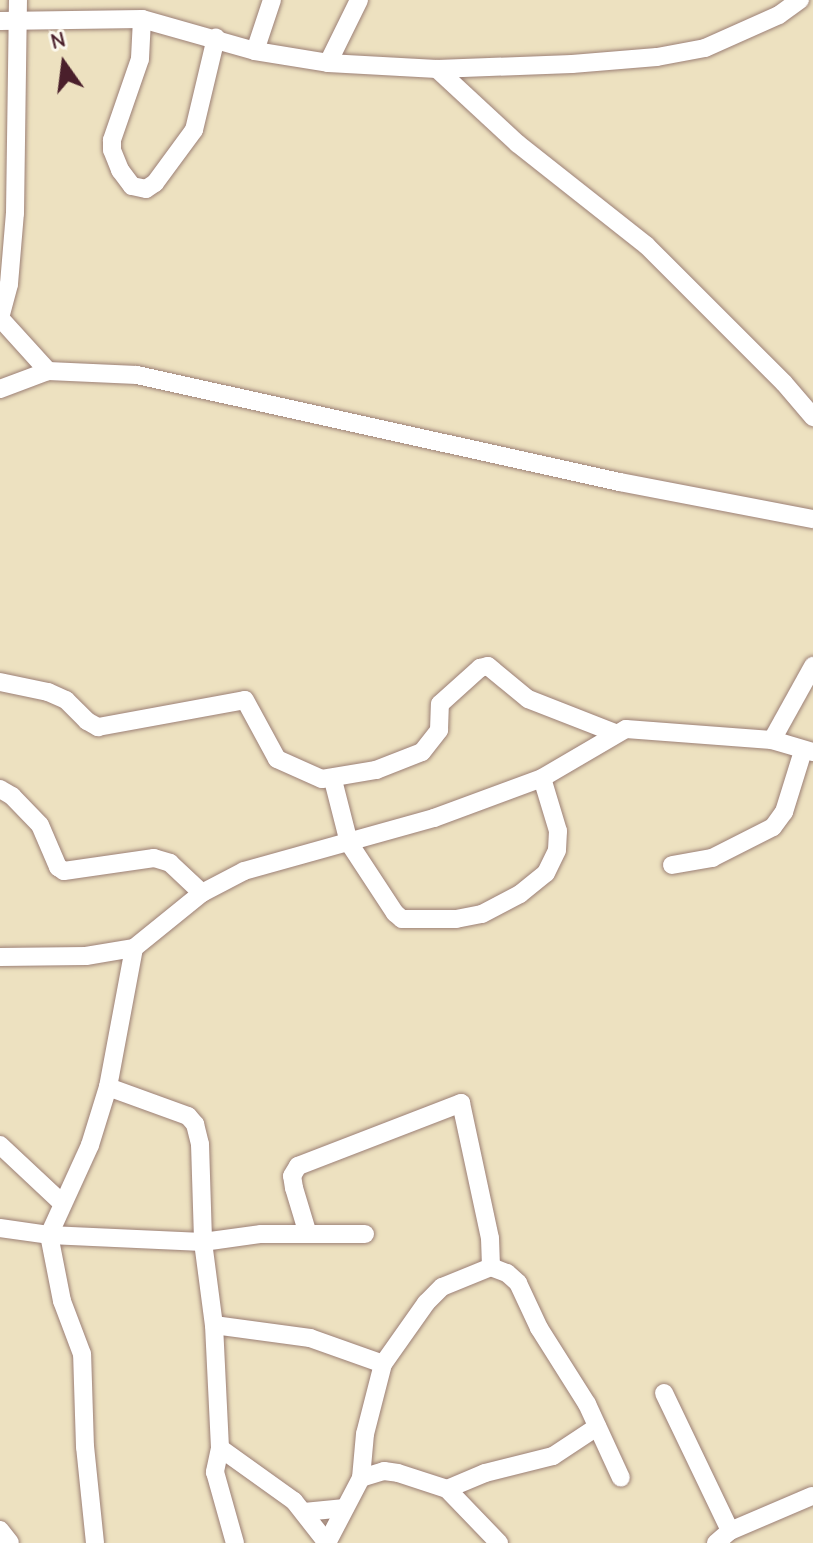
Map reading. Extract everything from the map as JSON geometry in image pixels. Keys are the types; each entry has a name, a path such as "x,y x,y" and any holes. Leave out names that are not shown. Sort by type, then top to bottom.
{"street":[{"path":"18,0 18,126 9,284 0,318 48,371"},
{"path":"255,51 272,0"},
{"path":"328,63 359,0"},
{"path":"0,21 142,19 255,51 328,63 437,69 600,61 705,48 779,15 800,0"},
{"path":"142,19 140,59 112,140 112,150 120,170 132,186 146,189 155,183 194,130 216,38"},
{"path":"437,69 518,144 646,245 784,383 813,417"},
{"path":"0,141 18,126"},
{"path":"0,389 48,371 137,375 606,479 813,519"},
{"path":"0,682 48,692 66,700 87,721 98,727 245,700 277,759 296,771 333,780 376,770 422,752 439,730 440,704 480,668 488,666 528,699 615,733"},
{"path":"772,740 813,666"},
{"path":"0,957 86,956 134,948 202,893 244,871 434,818 542,778 615,733 640,727 772,740 808,752 784,812 773,827 712,858 672,865"},
{"path":"333,780 349,843 402,919 456,919 482,914 520,894 546,873 557,850 558,831 542,778"},
{"path":"0,789 12,796 40,825 58,867 64,871 154,858 170,863 202,893"},
{"path":"95,1543 85,1447 82,1354 62,1301 49,1235 90,1145 108,1087 134,948"},
{"path":"108,1087 169,1107 188,1116 195,1124 200,1144 203,1242 214,1325 220,1448 215,1472 235,1543"},
{"path":"307,1231 293,1181 298,1166 461,1103 490,1238 491,1267"},
{"path":"0,1145 62,1203"},
{"path":"0,1228 49,1235 203,1242 307,1231 365,1234"},
{"path":"220,1448 281,1490 304,1512 327,1543 361,1478 365,1434 383,1364 426,1303 442,1287 491,1267 507,1273 518,1283 539,1328 577,1387 621,1478"},
{"path":"214,1325 310,1338 383,1364"},
{"path":"664,1393 723,1537 812,1496"},
{"path":"447,1489 485,1473 553,1456 597,1427"},
{"path":"361,1478 384,1471 447,1489 499,1543"},
{"path":"304,1512 345,1508"},
{"path":"0,1530 10,1543"}]}
